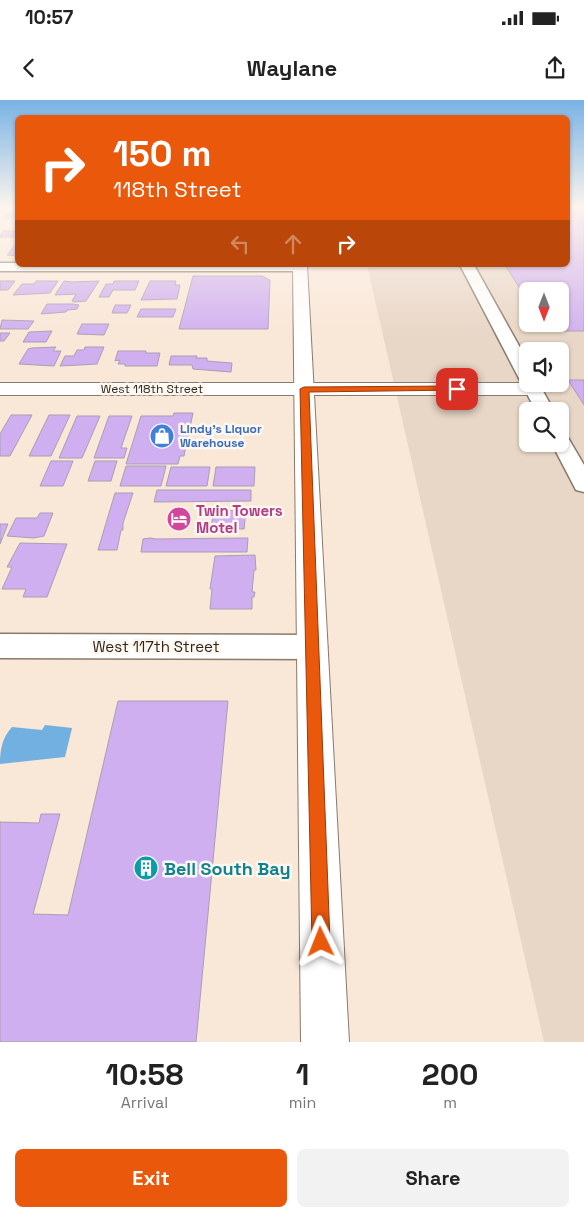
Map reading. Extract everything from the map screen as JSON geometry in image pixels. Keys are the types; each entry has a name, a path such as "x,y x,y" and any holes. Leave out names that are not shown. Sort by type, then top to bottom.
{"main road":[{"path":"300,267 324,1042"},
{"name":"West 118th Street","path":"0,389 304,389 519,384"}],"street":[{"path":"0,267 15,267"},
{"path":"468,267 519,363"},
{"path":"566,452 584,485"},
{"name":"West 117th Street","path":"0,646 313,647"}],"shaded area":[{"path":"570,250 584,250 584,1042 544,1042 367,267 570,267"}],"water":[{"path":"45,725 72,728 65,757 0,764 2,744 12,727 42,730"}],"building":[{"path":"11,250 15,250 15,256 7,255"},
{"path":"570,250 584,250 584,331 569,331 569,282 519,282 519,287 506,267 570,267"},
{"path":"193,276 262,276 270,280 268,329 179,329"},
{"path":"0,281 15,281 8,290 0,290"},
{"path":"36,281 58,281 50,293 13,295 22,284 34,284"},
{"path":"64,281 99,281 86,301 75,302 72,301 76,294 55,295"},
{"path":"114,281 139,281 135,290 113,290 109,297 99,297 106,284 113,284"},
{"path":"150,281 176,281 175,285 180,285 177,299 141,300"},
{"path":"47,304 79,305 77,309 66,312 41,314"},
{"path":"115,305 131,305 127,313 112,313"},
{"path":"141,309 176,309 173,317 137,317"},
{"path":"2,320 34,321 28,329 0,329"},
{"path":"82,324 109,324 104,335 77,334"},
{"path":"52,331 46,342 23,342 29,332"},
{"path":"0,333 10,333 4,341 0,341"},
{"path":"56,347 53,351 61,351 54,366 19,364 28,349"},
{"path":"85,347 104,347 97,364 60,366 65,356 74,356 77,350 84,350"},
{"path":"118,351 160,353 157,366 125,366 125,364 118,364 120,360 115,361"},
{"path":"171,356 197,356 196,358 207,358 207,361 232,363 231,372 193,369 192,365 169,365"},
{"path":"569,380 584,380 584,405 569,382"},
{"name":"Lindy's Liquor Warehouse","path":"174,413 193,413 184,456 180,456 178,464 126,464 141,416 173,416"},
{"path":"11,415 32,415 10,456 0,456 0,434"},
{"path":"49,415 70,415 51,456 29,456"},
{"path":"77,416 100,416 82,458 59,458"},
{"path":"109,416 132,416 121,448 127,448 124,458 94,458"},
{"path":"51,461 73,461 63,486 40,486"},
{"path":"95,461 117,461 111,481 88,481"},
{"path":"126,466 166,466 161,486 120,486"},
{"path":"171,467 210,467 207,486 166,486"},
{"path":"216,467 255,467 254,486 213,486"},
{"path":"157,490 251,490 251,501 154,502"},
{"path":"115,493 133,493 123,523 123,530 121,530 117,550 98,550"},
{"path":"214,510 246,511 244,529 211,528"},
{"path":"40,513 53,513 44,536 34,538 7,536 16,518 37,518"},
{"path":"0,524 8,524 0,544"},
{"path":"248,538 247,552 141,552 143,539"},
{"path":"20,543 67,544 47,597 23,597 26,589 2,589 12,567 7,567"},
{"path":"255,555 256,570 254,570 252,592 255,592 254,597 252,597 252,609 210,609 212,589 210,589 215,556"},
{"name":"Bell South Bay","path":"118,701 228,701 196,1042 0,1042 0,822 39,823 41,814 60,814 33,914 68,915"}],"place":[{"name":"Lindy's Liquor Warehouse","path":"162,436"},
{"name":"Twin Towers Motel","path":"179,519"},
{"name":"Bell South Bay","path":"146,868"}],"route":[{"path":"321,942 304,389 457,389"}]}
